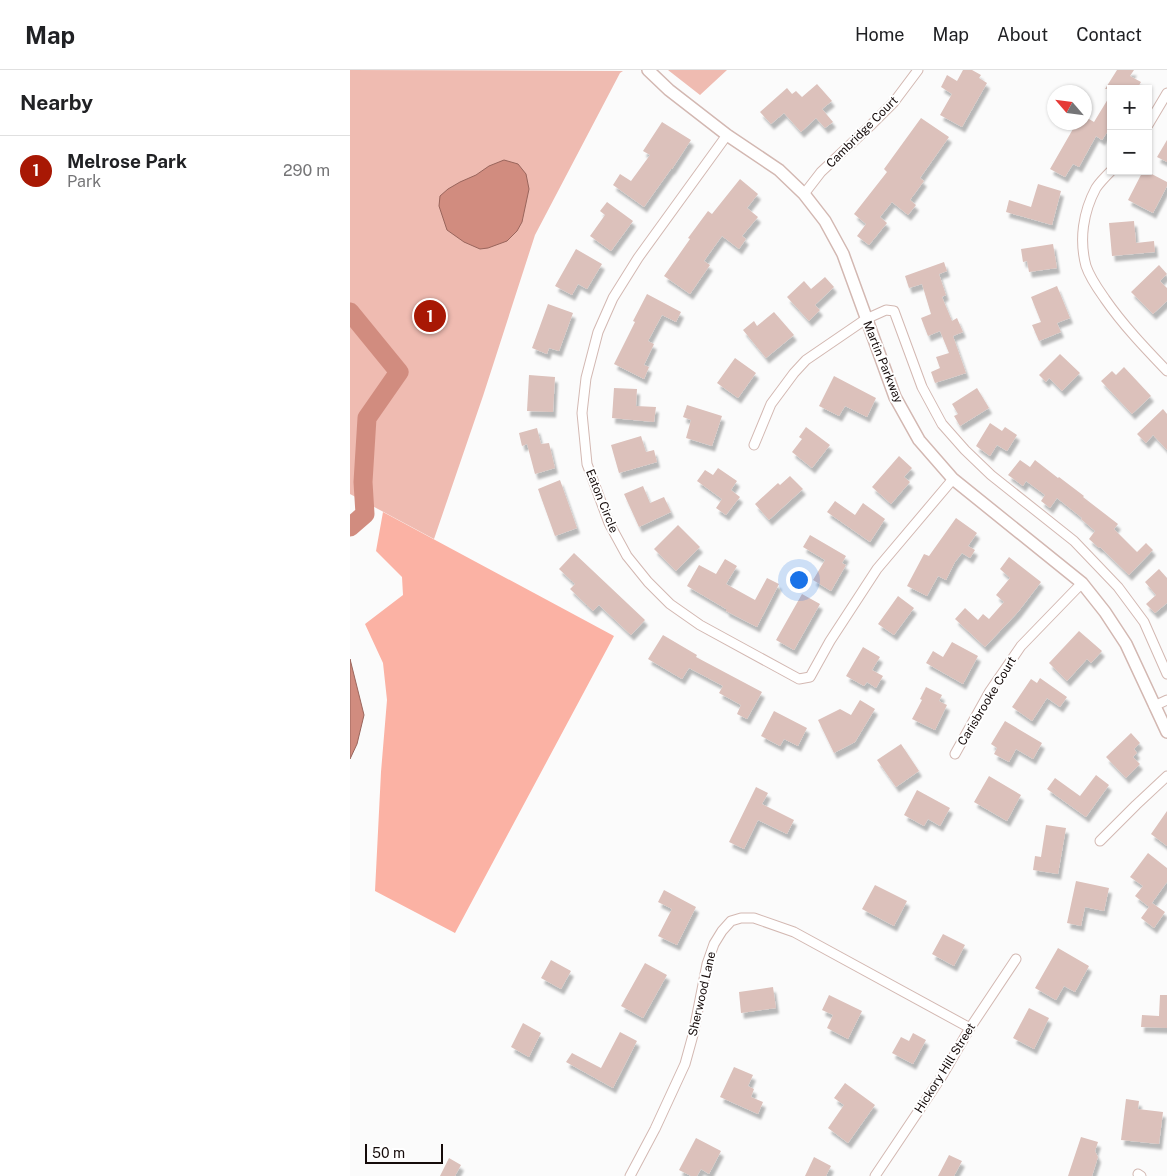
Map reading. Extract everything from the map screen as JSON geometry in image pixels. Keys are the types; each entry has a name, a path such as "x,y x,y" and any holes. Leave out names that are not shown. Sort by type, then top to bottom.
{"street":[{"name":"Martin Parkway","path":"648,70 669,90 727,135 779,170 804,194 825,221 842,254 895,397 919,440 953,479 1082,583 1105,612 1126,644 1167,732"},
{"name":"Cambridge Court","path":"804,194 821,172 894,102 918,70"},
{"path":"1152,118 1167,94"},
{"name":"Eaton Circle","path":"727,135 638,258 613,298 598,332 586,378 582,413 587,464 609,523 627,556 648,582 670,604 700,625 799,679 810,677 830,641 877,569 953,479"},
{"path":"1108,175 1097,187 1086,211 1082,238 1087,268 1096,287 1119,319 1167,371"},
{"path":"754,445 771,404 806,360 866,319 886,310 894,311 922,387 942,424 991,475 1074,541 1118,587 1144,622 1167,674"},
{"name":"Carisbrooke Court","path":"955,754 990,691 1021,646 1082,583"},
{"path":"1154,706 1167,700"},
{"path":"1100,841 1167,776"},
{"name":"Sherwood Lane","path":"630,1176 655,1130 685,1064 693,1035 707,964 714,944 731,921 741,918 754,918 794,932 970,1028"},
{"name":"Hickory Hill Street","path":"874,1176 942,1076 970,1028 1016,959"}],"shaded area":[{"path":"350,70 623,71 620,73 535,235 434,539 350,494"},
{"path":"668,70 727,70 700,95"},
{"path":"504,160 518,164 526,174 529,189 522,222 517,231 507,241 480,249 464,242 447,230 439,206 440,196 460,182"},
{"path":"383,512 614,636 455,933 375,891 387,700 383,663 365,624 403,595 402,577 376,551"},
{"path":"350,659 364,715 357,744 350,759"}],"building":[{"path":"963,70 972,70 981,75 979,78 987,83 962,127 940,115 952,94 941,87 947,75 957,81"},
{"path":"1117,70 1134,70 1130,76 1141,82 1139,85 1108,85"},
{"path":"817,84 832,101 822,109 833,122 825,128 816,118 801,132 784,113 771,124 760,112 787,88 792,94 796,91 802,97"},
{"path":"1107,101 1107,132 1102,140 1096,136 1079,167 1073,164 1065,177 1050,169 1072,130 1092,130 1092,121 1094,122"},
{"path":"921,118 949,137 920,178 924,181 910,200 916,205 908,215 892,202 880,217 887,223 869,245 857,236 866,224 854,214 887,172 884,169"},
{"path":"662,122 691,140 644,207 613,185 620,174 631,181 650,155 643,151"},
{"path":"1167,140 1167,162 1157,157"},
{"path":"1152,174 1167,182 1167,186 1153,213 1128,200 1141,175"},
{"path":"740,179 758,194 747,208 758,217 742,236 746,239 739,249 722,236 704,261 710,265 690,294 664,276 708,211 712,214"},
{"path":"1038,184 1061,191 1052,225 1006,212 1009,200 1031,207"},
{"path":"607,202 633,221 611,251 590,236 605,215 600,211"},
{"path":"1134,221 1136,243 1154,241 1155,252 1112,256 1109,223"},
{"path":"1053,244 1057,268 1029,272 1027,261 1023,262 1021,249"},
{"path":"576,249 602,264 587,289 578,284 572,295 555,286"},
{"path":"944,262 947,271 939,274 946,295 942,297 952,321 957,318 963,332 953,336 966,373 935,383 931,372 940,368 936,357 949,353 940,331 928,336 921,318 931,314 922,284 909,288 905,276"},
{"path":"1159,265 1167,274 1160,281 1167,288 1167,301 1153,314 1131,292"},
{"path":"825,277 834,287 815,305 820,310 809,321 787,297 804,281 811,289"},
{"path":"1057,286 1070,318 1057,323 1061,332 1039,341 1032,325 1041,322 1031,297"},
{"path":"647,294 681,312 676,322 662,315 648,341 654,344 644,365 649,367 644,379 614,364"},
{"path":"548,304 573,313 559,351 549,348 547,354 532,348"},
{"path":"774,312 794,335 766,358 743,330 754,321 757,326"},
{"path":"1060,354 1080,373 1062,391 1049,378 1046,382 1039,375"},
{"path":"735,358 756,373 738,398 717,383"},
{"path":"1124,367 1151,396 1132,414 1101,381 1112,371 1116,375"},
{"path":"529,375 555,377 553,412 527,411"},
{"path":"834,376 876,398 867,417 845,406 839,416 819,406"},
{"path":"614,388 637,389 636,406 656,407 654,422 612,418"},
{"path":"977,388 989,408 960,426 954,416 958,414 952,404"},
{"path":"687,405 722,416 712,446 686,438 691,420 683,417"},
{"path":"1163,409 1167,414 1167,450 1153,435 1146,443 1137,434"},
{"path":"990,423 1002,431 1005,427 1017,435 1007,451 997,445 990,456 976,446"},
{"path":"806,427 830,445 812,468 792,452 802,439 799,437"},
{"path":"537,428 541,444 549,443 555,468 535,474 527,444 522,446 519,433"},
{"path":"641,436 646,452 654,450 657,462 619,473 611,445"},
{"path":"899,456 912,468 904,477 910,482 891,504 872,487"},
{"path":"1020,460 1030,467 1035,460 1084,496 1118,524 1114,529 1137,552 1146,543 1153,550 1129,575 1089,539 1095,531 1082,518 1057,498 1050,508 1041,501 1045,495 1026,481 1023,486 1008,475"},
{"path":"718,468 737,481 731,490 740,497 726,515 716,508 722,499 697,481 705,470 713,475"},
{"path":"790,476 803,489 769,520 755,504 778,483 780,485"},
{"path":"560,480 577,528 555,536 538,489"},
{"path":"643,486 650,503 664,497 671,512 639,527 624,494"},
{"path":"835,501 855,515 863,503 885,519 870,542 827,512"},
{"path":"956,518 977,533 968,546 975,550 970,558 962,553 946,580 938,576 927,596 907,586 924,554 929,556"},
{"path":"678,525 700,547 676,571 654,549"},
{"path":"810,535 846,556 842,563 846,565 831,591 813,580 825,560 803,547"},
{"path":"574,553 645,620 631,635 599,605 593,611 570,589 575,584 559,569"},
{"path":"1009,557 1041,582 1018,612 985,647 955,619 965,608 978,620 983,614 989,619 1004,602 996,595 1010,578 1000,569"},
{"path":"725,559 737,566 726,584 755,600 767,578 779,584 757,627 726,611 726,609 687,586 699,565 716,574"},
{"path":"1159,569 1167,578 1167,603 1155,613 1146,604 1156,595 1145,582"},
{"path":"802,594 820,604 794,650 776,640"},
{"path":"898,596 914,608 894,635 878,624"},
{"path":"1079,631 1102,651 1091,663 1087,659 1067,681 1049,663"},
{"path":"663,635 697,655 696,657 762,692 747,719 737,714 741,705 719,693 723,686 689,668 682,679 648,659"},
{"path":"952,642 978,656 963,684 926,663 933,651 943,657"},
{"path":"863,647 880,657 872,670 883,676 876,688 867,682 864,686 846,676"},
{"path":"1040,678 1067,697 1060,707 1047,698 1032,721 1012,707 1031,679 1037,683"},
{"path":"926,687 942,695 939,701 947,705 935,730 912,719 922,700 920,699"},
{"path":"860,700 875,709 855,742 834,753 818,720 840,709 851,715"},
{"path":"774,711 807,728 798,746 784,739 780,746 761,736"},
{"path":"1005,721 1042,743 1033,759 1016,749 1009,762 994,754 997,748 991,744"},
{"path":"1131,733 1140,743 1134,749 1137,753 1133,757 1140,764 1126,778 1106,757"},
{"path":"901,744 919,771 896,787 877,760"},
{"path":"1096,775 1109,785 1086,817 1047,789 1055,778 1080,796"},
{"path":"989,776 1021,795 1007,821 974,802"},
{"path":"756,787 768,793 762,804 794,820 787,834 758,820 744,849 729,842"},
{"path":"917,790 950,808 940,826 928,819 924,826 904,815"},
{"path":"1167,811 1167,846 1151,834"},
{"path":"1046,825 1066,828 1058,874 1033,870 1035,856 1041,857"},
{"path":"1148,853 1167,868 1167,882 1149,907 1135,896 1143,886 1130,877"},
{"path":"1076,881 1109,888 1104,911 1085,907 1081,926 1067,923"},
{"path":"875,885 907,901 894,926 862,909"},
{"path":"664,890 696,907 677,945 658,936 672,909 658,902"},
{"path":"1152,903 1165,912 1154,928 1141,918"},
{"path":"943,934 965,945 954,966 932,954"},
{"path":"1058,948 1089,966 1075,992 1064,986 1056,1000 1035,988"},
{"path":"551,960 571,971 561,989 541,978"},
{"path":"645,963 667,975 643,1018 621,1006"},
{"path":"773,987 776,1008 741,1013 739,992"},
{"path":"829,995 862,1011 848,1039 827,1028 833,1015 822,1010"},
{"path":"1160,995 1167,995 1167,1028 1141,1027 1142,1015 1159,1016"},
{"path":"1029,1008 1049,1018 1034,1049 1013,1038"},
{"path":"523,1023 541,1033 529,1057 511,1047"},
{"path":"620,1032 637,1041 613,1088 566,1062 572,1053 601,1068"},
{"path":"913,1033 926,1040 913,1064 892,1053 901,1037 909,1041"},
{"path":"734,1067 753,1075 748,1086 754,1089 751,1097 763,1102 758,1114 720,1097"},
{"path":"845,1083 875,1105 848,1143 828,1128 844,1105 834,1098"},
{"path":"1126,1099 1139,1101 1138,1109 1163,1112 1159,1144 1121,1140"},
{"path":"1081,1137 1098,1142 1095,1151 1098,1157 1092,1176 1068,1176"},
{"path":"696,1138 721,1151 709,1174 701,1169 697,1176 691,1176 679,1170"},
{"path":"949,1155 962,1161 954,1176 938,1176"},
{"path":"814,1157 831,1166 826,1176 805,1176"},
{"path":"449,1158 461,1165 455,1176 440,1176"}],"waterway":[{"path":"350,312 399,372 367,418 363,482 365,514 350,527"}],"place":[{"name":"Melrose Park","path":"430,316"}]}
